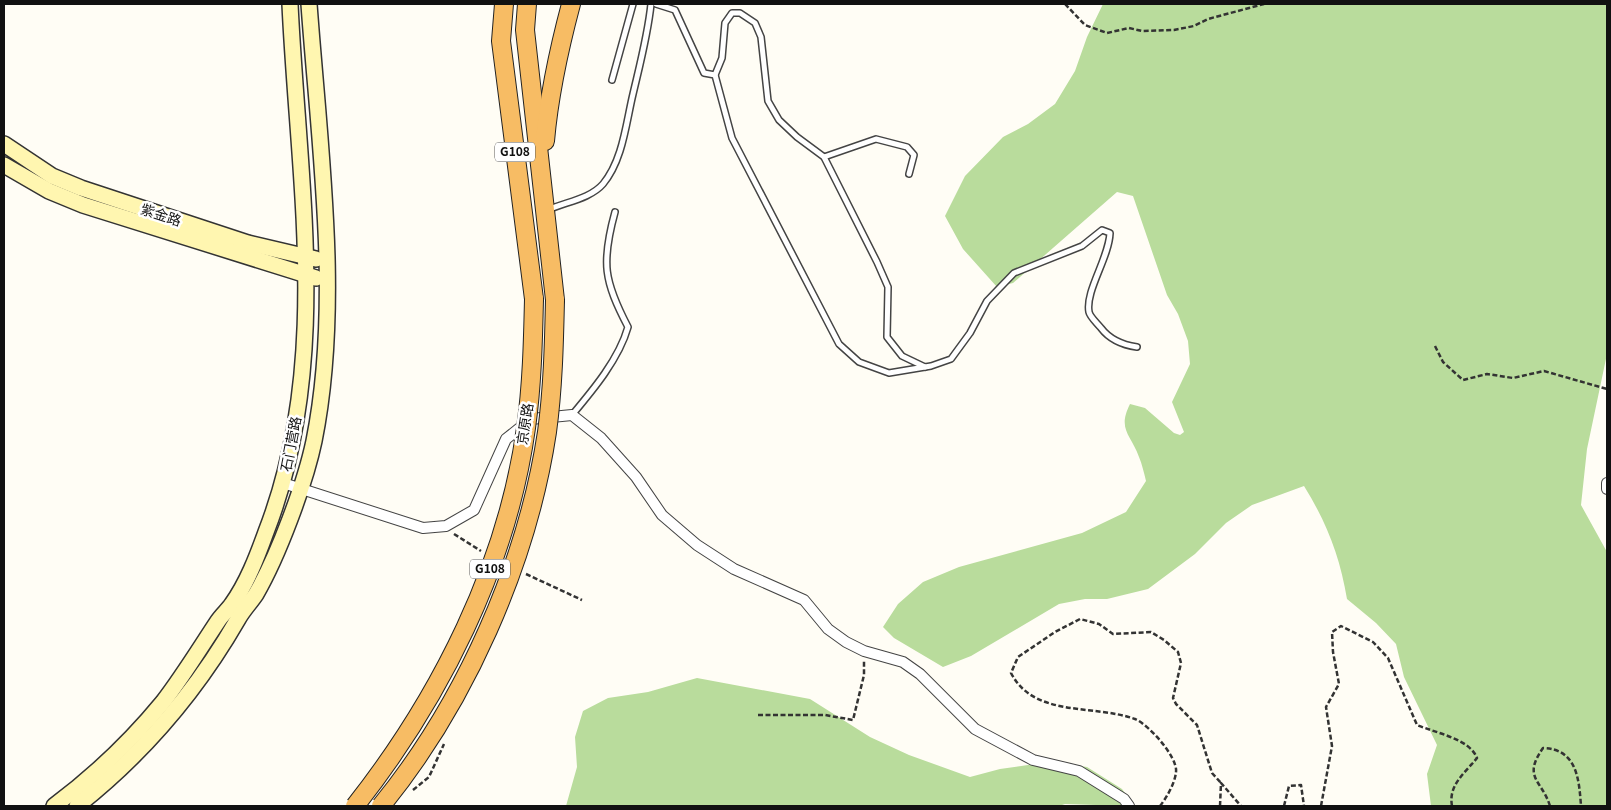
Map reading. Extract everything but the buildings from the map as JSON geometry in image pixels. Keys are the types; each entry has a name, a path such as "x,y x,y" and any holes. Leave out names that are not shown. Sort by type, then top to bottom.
{"highway":[{"name":"京原路","path":"355,806 383,770 420,715 482,590 498,544 526,430 532,371 534,299 500,41 504,4"},
{"name":"京原路","path":"381,806 401,782 438,725 498,608 518,550 547,433 554,372 555,300 525,30 527,4"},
{"path":"542,181 547,116 570,4"}],"main road":[{"name":"石门营路","path":"54,806 116,754 162,702 193,661 219,619 232,605 248,576 272,517 283,482 293,438 302,376 306,339 308,276 290,4"},
{"name":"石门营路","path":"77,806 143,748 203,675 256,594 273,559 300,488 314,442 326,350 326,281 328,262 309,4"},
{"name":"紫金路","path":"4,144 52,176 81,188 248,243 328,262"},
{"name":"紫金路","path":"4,165 49,191 83,205 326,281"}],"street":[{"path":"283,482 423,528 446,526 474,510 506,439 531,419 572,415 601,438 636,477 662,515 697,545 734,569 804,600 828,629 846,642 864,651 903,662 920,674 975,729 1033,760 1079,771 1124,799 1129,806"},
{"path":"1607,483 1607,489"}],"lane":[{"path":"612,80 634,4"},
{"path":"545,212 563,203 586,196 603,185 615,163 625,133 651,4"},
{"path":"656,4 675,10 704,73 715,75"},
{"path":"925,367 902,356 887,337 888,287 824,157 797,137 779,120 768,100 758,30 755,23 740,13 732,13 725,23 722,58 715,75 732,138 839,344 860,362 889,373 925,367 952,359 970,333 987,302 1014,273 1082,246 1102,230 1110,233 1110,247 1090,299 1089,313 1104,332 1121,344 1137,347"},
{"path":"824,157 876,139 907,146 914,156 909,174"},
{"path":"572,415 624,344 628,327 614,301 606,275 606,244 615,212"}],"path":[{"path":"1065,4 1085,26 1107,33 1129,28 1142,31 1174,30 1194,26 1208,19 1264,4"},
{"path":"1435,346 1443,362 1463,380 1487,374 1513,378 1544,371 1607,389"},
{"path":"1160,806 1170,790 1177,771 1172,757 1155,734 1137,720 1121,715 1059,706 1027,693 1017,685 1011,673 1018,657 1055,632 1080,619 1099,624 1113,634 1151,632 1164,640 1178,652 1181,663 1173,698 1176,704 1197,725 1212,772 1241,806"},
{"path":"1322,806 1332,746 1326,707 1339,684 1333,652 1332,632 1341,626 1373,642 1388,658 1417,725 1461,741 1474,752 1477,758 1456,781 1451,798 1452,806"},
{"path":"758,715 825,715 853,720 864,674 864,651"},
{"path":"1550,806 1535,779 1534,760 1543,748 1555,748 1573,763 1581,806"},
{"path":"1220,806 1221,783"},
{"path":"1284,806 1289,786 1294,784 1300,785 1304,806"}],"green space":[{"path":"1103,4 1607,4 1607,354 1587,449 1581,505 1607,552 1607,806 1431,806 1427,774 1437,745 1404,677 1396,644 1376,623 1347,599 1341,569 1332,541 1304,486 1252,505 1226,523 1195,554 1148,589 1107,599 1085,599 1059,604 971,656 943,667 894,638 883,627 898,604 923,582 959,567 1082,533 1126,512 1146,481 1136,449 1125,426 1126,413 1130,404 1145,408 1174,433 1180,435 1184,432 1172,402 1190,364 1188,341 1178,314 1167,295 1133,196 1117,192 1013,283 997,287 963,249 945,216 965,176 1003,137 1028,124 1055,104 1075,71 1087,37"},
{"path":"697,678 810,699 870,737 909,755 970,777 1000,769 1035,764 1061,763 1087,767 1122,789 1130,800 1127,806 1065,804 1059,806 566,806 577,767 575,737 583,711 608,698 648,692"}]}
